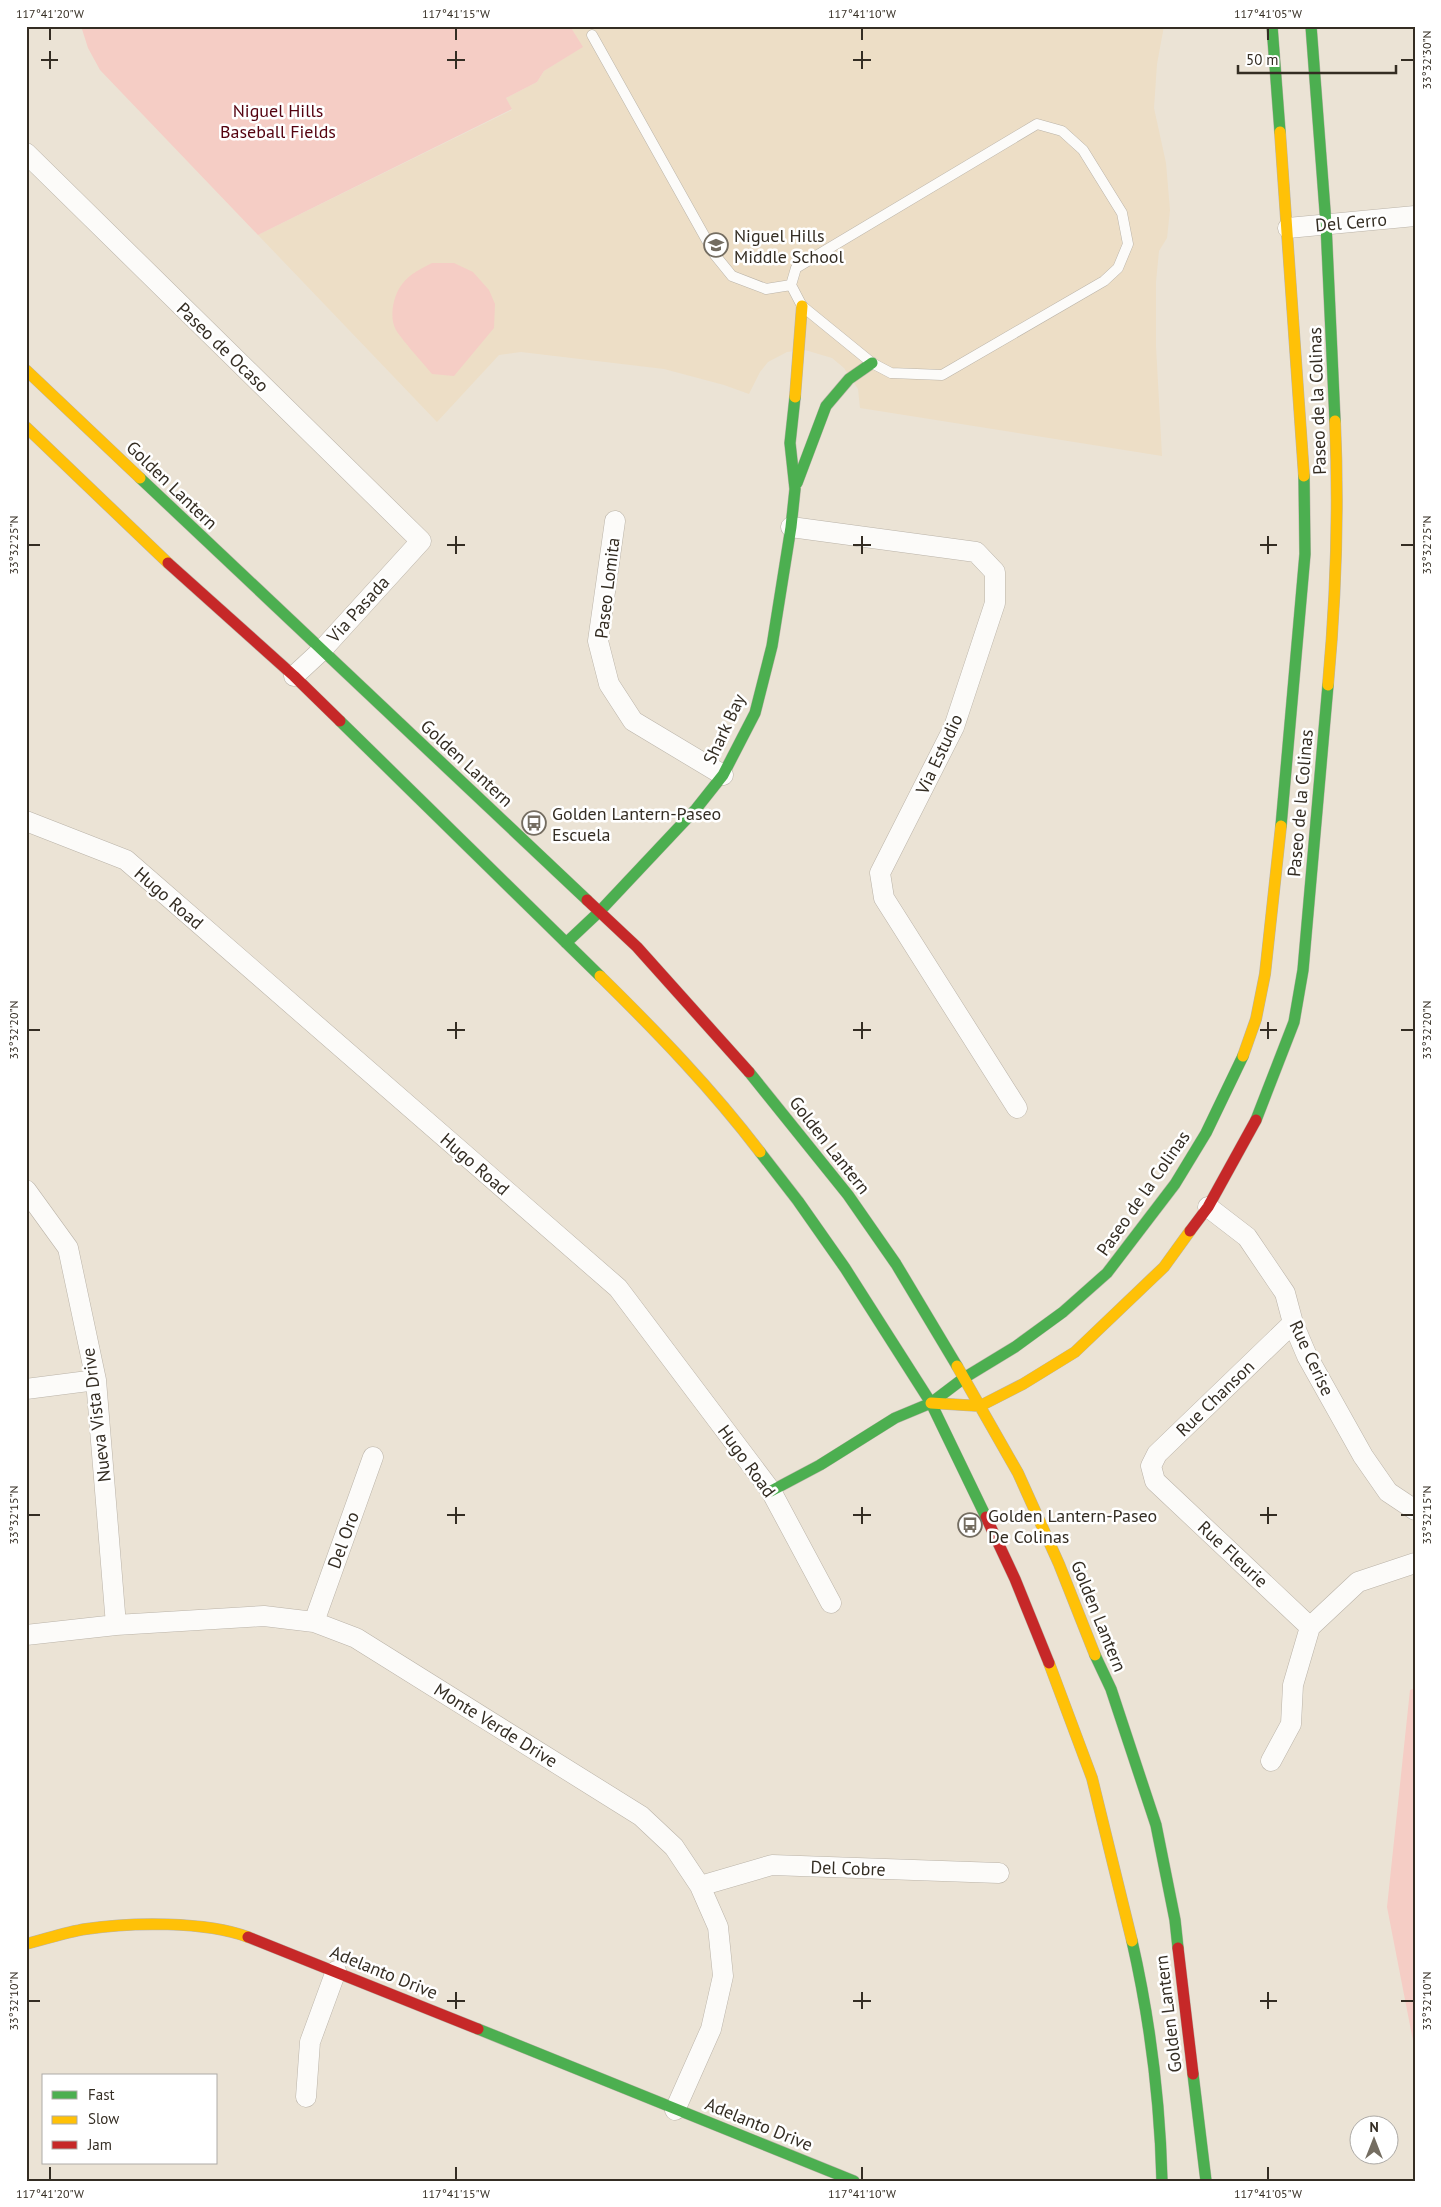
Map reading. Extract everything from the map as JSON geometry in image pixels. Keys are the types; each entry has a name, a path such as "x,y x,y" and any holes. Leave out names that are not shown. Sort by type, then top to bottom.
{"main road":[{"name":"Paseo de la Colinas","path":"771,1491 820,1465 895,1418 931,1403 964,1378 1015,1347 1063,1312 1107,1273 1178,1187 1242,1059 1256,1019 1265,974 1272,920 1304,554 1303,446 1272,26"},
{"name":"Paseo de la Colinas","path":"931,1403 980,1406 1017,1388 1075,1352 1164,1267 1205,1205 1259,1116 1294,1022 1303,970 1335,608 1337,547 1338,479 1326,224 1311,26"},
{"path":"795,489 790,443 800,352 802,306"},
{"path":"795,489 826,406 849,380 872,363"},
{"name":"Golden Lantern","path":"26,370 637,947 742,1063 842,1187 896,1264 1018,1473 1059,1564 1088,1640 1111,1689 1156,1825 1175,1920 1206,2181"},
{"name":"Golden Lantern","path":"26,426 148,545 294,676 651,1026 706,1085 748,1136 798,1201 845,1268 931,1403 990,1524 1015,1579 1066,1704 1092,1778 1118,1877 1140,1976 1151,2051 1161,2143 1162,2181"},
{"name":"Shark Bay","path":"566,942 600,911 696,809 723,775 755,713 772,646 791,527 795,489"},
{"name":"Adelanto Drive","path":"26,1944 86,1929 136,1925 195,1926 236,1933 336,1971 854,2181"},
{"path":"1188,2131 1184,2067 1189,2043"}],"street":[{"name":"Paseo de Ocaso","path":"26,153 420,541"},
{"name":"Del Cerro","path":"1288,228 1415,216"},
{"name":"Paseo Lomita","path":"615,521 598,641 609,684 633,721 723,775"},
{"name":"Via Estudio","path":"791,527 976,552 995,572 995,603 954,727 880,873 884,898 1017,1108"},
{"name":"Via Pasada","path":"294,676 321,650 420,541"},
{"name":"Hugo Road","path":"26,820 126,860 618,1288 771,1491 831,1603"},
{"name":"Nueva Vista Drive","path":"26,1190 68,1248 96,1380 116,1625"},
{"name":"Rue Cerise","path":"1205,1205 1247,1237 1285,1292 1293,1323 1307,1356 1363,1456 1388,1492 1415,1510"},
{"name":"Rue Chanson","path":"1155,1481 1151,1466 1157,1454 1293,1323"},
{"path":"26,1389 96,1380"},
{"name":"Del Oro","path":"314,1622 373,1457"},
{"name":"Rue Fleurie","path":"1155,1481 1310,1627"},
{"path":"1271,1761 1291,1724 1293,1685 1310,1627 1358,1582 1415,1563"},
{"name":"Monte Verde Drive","path":"26,1635 116,1625 264,1616 314,1622 356,1638 641,1816 674,1847 700,1886 718,1926 723,1976 711,2028 675,2110"},
{"name":"Del Cobre","path":"700,1886 772,1865 999,1873"},
{"path":"306,2097 310,2042 336,1971"}],"lane":[{"path":"592,35 715,256 732,276 766,289 791,285"},
{"path":"1037,124 1062,131 1083,150 1122,212 1128,244 1118,268 1104,281 942,375 891,373 872,363 802,306 791,285 796,268 1037,124"}],"shaded area":[{"name":"Niguel Hills Middle School","path":"570,26 1164,26 1157,64 1154,108 1166,163 1170,210 1167,238 1159,251 1156,282 1156,346 1162,456 860,408 858,389 844,368 832,358 805,350 787,352 768,362 760,372 749,394 724,385 664,369 521,352 499,355 437,422 258,235 512,110 506,98 537,82 544,71 582,47"}],"green space":[{"name":"Niguel Hills Baseball Fields","path":"81,26 570,26 583,47 544,71 537,82 506,98 512,109 258,235 100,70 88,48"},
{"path":"432,263 454,263 473,272 489,290 495,304 494,328 454,376 432,374 401,338 393,323 393,304 400,287 413,274"},
{"path":"1415,1688 1415,2051 1387,1907 1410,1690"}],"traffic: fast":[{"path":"1272,26 1280,132"},
{"path":"1311,26 1326,224 1335,421"},
{"path":"797,483 826,406 849,379 872,363"},
{"path":"566,943 600,911 696,809 723,775 755,713 772,646 791,527 795,489 790,443 795,397"},
{"path":"1281,826 1305,554 1304,476"},
{"path":"140,478 587,900"},
{"path":"1256,1120 1294,1022 1303,970 1328,685"},
{"path":"340,721 600,976"},
{"path":"771,1491 820,1465 895,1418 931,1403 964,1378 1015,1347 1063,1312 1107,1273 1175,1184 1206,1133 1243,1056"},
{"path":"749,1072 848,1195 896,1264 957,1366"},
{"path":"760,1152 798,1201 845,1268 931,1403 986,1517"},
{"path":"1095,1655 1111,1689 1156,1825 1175,1920 1178,1948"},
{"path":"1132,1941 1153,2061 1162,2181"},
{"path":"478,2029 854,2181"},
{"path":"1193,2074 1206,2181"}],"traffic: slow":[{"path":"1280,132 1304,476"},
{"path":"795,397 802,306"},
{"path":"26,370 140,478"},
{"path":"1328,685 1336,553 1335,421"},
{"path":"26,427 168,563"},
{"path":"1243,1056 1256,1019 1265,974 1281,826"},
{"path":"600,976 683,1061 760,1152"},
{"path":"931,1403 980,1406 1023,1384 1075,1352 1164,1267 1190,1231"},
{"path":"957,1366 1018,1473 1059,1564 1095,1655"},
{"path":"1049,1663 1092,1778 1132,1941"},
{"path":"26,1944 86,1929 146,1924 211,1928 248,1937"}],"traffic: jam":[{"path":"168,563 294,676 340,721"},
{"path":"587,900 637,947 749,1072"},
{"path":"1190,1231 1208,1207 1256,1120"},
{"path":"986,1517 1015,1579 1049,1663"},
{"path":"248,1937 478,2029"},
{"path":"1178,1948 1193,2074"}],"place":[{"name":"Niguel Hills Middle School","path":"716,245"},
{"name":"Golden Lantern-Paseo Escuela","path":"534,823"},
{"name":"Golden Lantern-Paseo De Colinas","path":"970,1525"}]}
